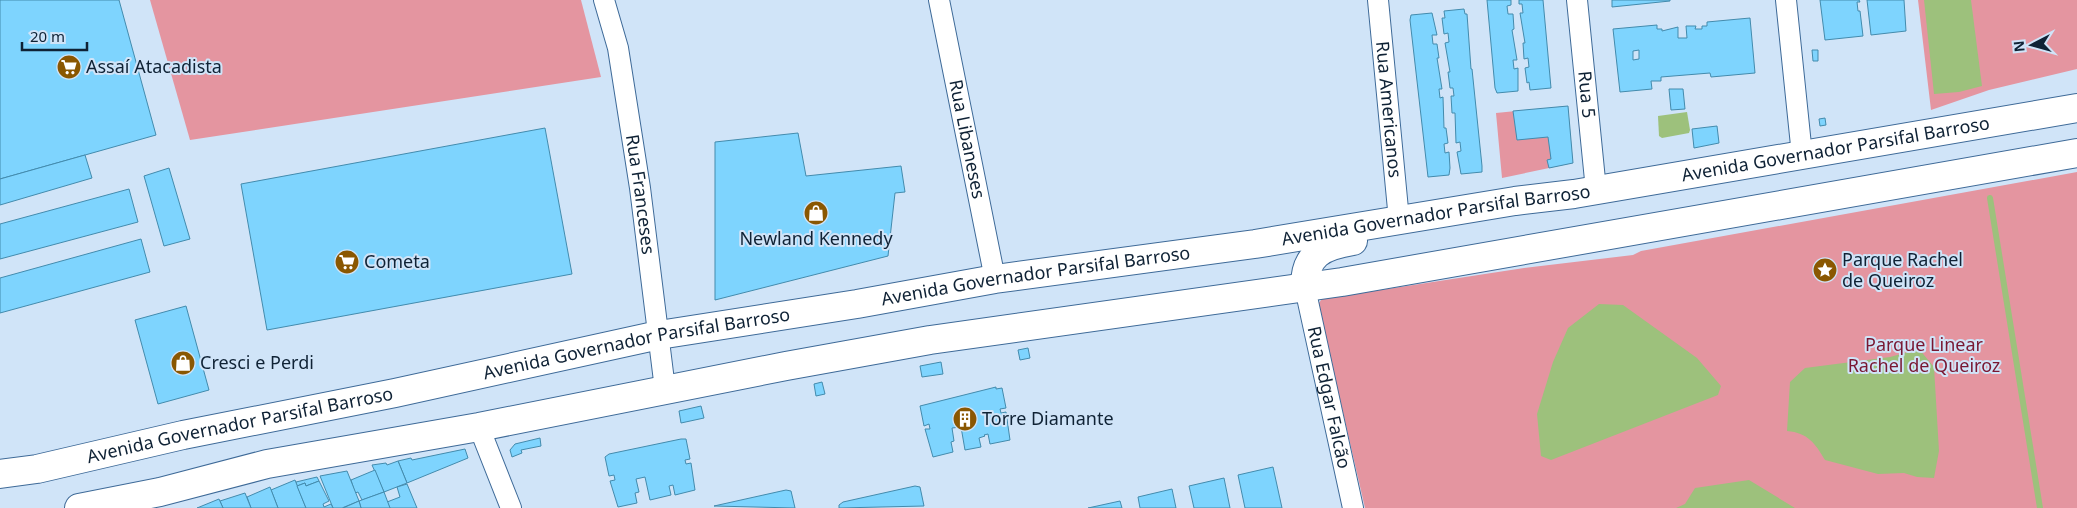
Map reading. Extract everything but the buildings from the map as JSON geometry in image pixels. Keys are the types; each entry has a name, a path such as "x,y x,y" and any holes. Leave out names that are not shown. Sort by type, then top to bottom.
{"main road":[{"name":"Avenida Governador Parsifal Barroso","path":"0,474 37,469 659,335 856,304 995,279 1245,246 1515,201 1585,192 2077,108"},
{"path":"78,508 160,492 267,464 479,427 664,389 930,340 1305,288 2077,154"},
{"path":"1305,288 1304,272 1310,261 1321,251 1335,244 1519,214 1585,192"}],"street":[{"name":"Rua Franceses","path":"604,0 618,48 640,188 664,389"},
{"name":"Rua Libaneses","path":"939,0 995,279"},
{"name":"Rua Americanos","path":"1378,0 1399,220"},
{"name":"Rua 5","path":"1577,0 1585,192"},
{"path":"1786,0 1802,155"},
{"name":"Rua Edgar Falcão","path":"1305,288 1353,508"},
{"path":"479,427 511,508"}],"green space":[{"path":"150,0 581,0 601,77 190,140"},
{"path":"1918,0 2077,0 2077,69 1989,90 1931,110"},
{"path":"1568,106 1573,163 1502,178 1496,113"},
{"name":"Parque Linear Rachel de Queiroz","path":"2077,172 2077,508 1365,508 1318,304 1322,299 1524,268 1633,255 1641,251"}],"shaded area":[{"path":"1924,0 1971,0 1982,86 1959,92 1934,94"},
{"path":"1687,112 1689,133 1662,138 1659,136 1658,116"},
{"path":"1599,304 1623,305 1697,358 1721,386 1718,395 1551,460 1541,456 1537,414 1553,362 1568,328"},
{"path":"1919,349 1934,367 1939,451 1934,478 1917,477 1904,473 1878,474 1825,460 1810,440 1800,434 1787,431 1790,382 1805,368 1890,357"},
{"path":"1749,480 1795,508 1676,508 1685,504 1695,488"}],"waterway":[{"path":"1990,198 2040,508"}],"place":[{"name":"Assaí Atacadista","path":"69,67"},
{"name":"Newland Kennedy","path":"816,213"},
{"name":"Cometa","path":"347,262"},
{"name":"Parque Rachel de Queiroz","path":"1825,270"},
{"name":"Cresci e Perdi","path":"183,363"},
{"name":"Torre Diamante","path":"965,419"}]}
